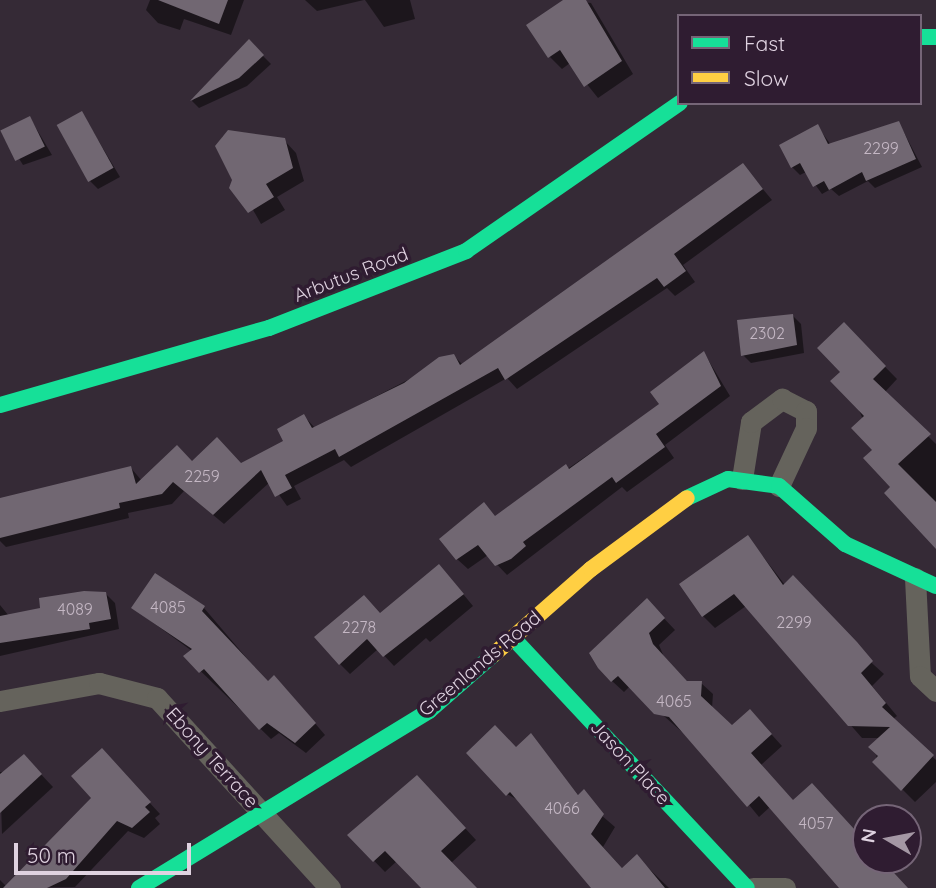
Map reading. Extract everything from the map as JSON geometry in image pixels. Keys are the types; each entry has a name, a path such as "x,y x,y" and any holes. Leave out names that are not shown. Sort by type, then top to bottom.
{"street":[{"name":"Arbutus Road","path":"0,405 269,328 466,251 677,105"},
{"path":"741,479 751,422 782,399 806,411 806,428 779,486 845,544 936,586"},
{"name":"Greenlands Road","path":"139,888 429,711 590,569 696,491 741,479 779,486"},
{"path":"915,578 920,676 936,691"},
{"name":"Jason Place","path":"513,638 747,888"},
{"name":"Ebony Terrace","path":"0,701 99,683 143,691 157,698 330,888"},
{"path":"753,888 785,888"}],"building":[{"path":"158,0 228,0 219,24"},
{"path":"563,0 586,0 622,61 584,87 560,50 548,58 526,25"},
{"path":"249,39 264,55 239,78 190,101"},
{"path":"82,111 114,168 88,182 57,125"},
{"path":"30,116 45,147 15,161 0,130"},
{"path":"899,121 916,159 866,181 862,172 829,190 824,181 813,187 800,163 791,168 779,145 818,124 828,144"},
{"path":"228,130 285,138 293,168 266,184 274,197 248,213 229,188 232,180 215,146"},
{"path":"743,163 763,189 674,254 686,271 664,287 657,278 505,380 498,368 339,457 335,449 285,475 292,488 275,497 261,470 213,515 173,482 162,494 119,503 120,508 0,538 0,498 131,466 136,484 177,445 192,461 217,437 241,463 283,441 277,429 304,414 312,428 404,383 439,357 454,354 460,365"},
{"path":"793,314 797,345 741,356 737,320"},
{"path":"844,322 886,366 873,379 931,434 898,464 936,502 936,549 884,493 890,487 863,458 872,450 851,428 864,416 830,381 840,372 817,348"},
{"path":"704,351 721,386 656,434 665,447 616,483 612,477 523,542 526,546 511,559 495,566 478,545 456,560 439,539 484,502 495,516 566,464 569,469 659,404 650,392"},
{"path":"748,535 783,585 793,575 857,642 873,661 861,673 886,703 882,707 934,755 901,791 872,762 878,756 868,747 890,727 848,726 734,594 702,617 679,584"},
{"path":"439,564 464,594 383,657 367,639 339,665 314,637 364,595 380,613"},
{"path":"155,573 205,606 202,611 268,681 274,675 316,723 295,743 267,723 259,730 204,669 199,673 183,656 192,649 131,608"},
{"path":"84,591 106,592 111,619 89,623 90,629 0,643 0,616 40,608 39,598"},
{"path":"647,598 665,618 649,633 653,644 687,681 702,681 701,696 732,725 750,709 772,734 751,753 793,800 812,783 852,827 852,874 895,874 908,888 839,888 759,796 747,807 669,717 654,714 618,676 611,682 589,653"},
{"path":"495,725 516,747 531,733 578,795 584,789 604,814 591,834 622,868 637,854 665,888 591,888 510,792 506,796 466,753"},
{"path":"102,748 151,802 145,807 150,812 132,828 117,821 66,879 47,888 3,888 91,798 71,776"},
{"path":"24,754 42,774 0,813 0,774"},
{"path":"417,775 466,828 441,851 477,888 421,888 385,851 373,862 347,835"}],"traffic: fast":[{"path":"922,37 936,37"},
{"path":"0,405 269,328 466,251 677,105"},
{"path":"687,498 728,479 779,486 845,544 936,586"},
{"path":"513,638 747,888"},
{"path":"139,888 429,711 493,655"}],"traffic: slow":[{"path":"493,655 591,569 687,498"}]}
